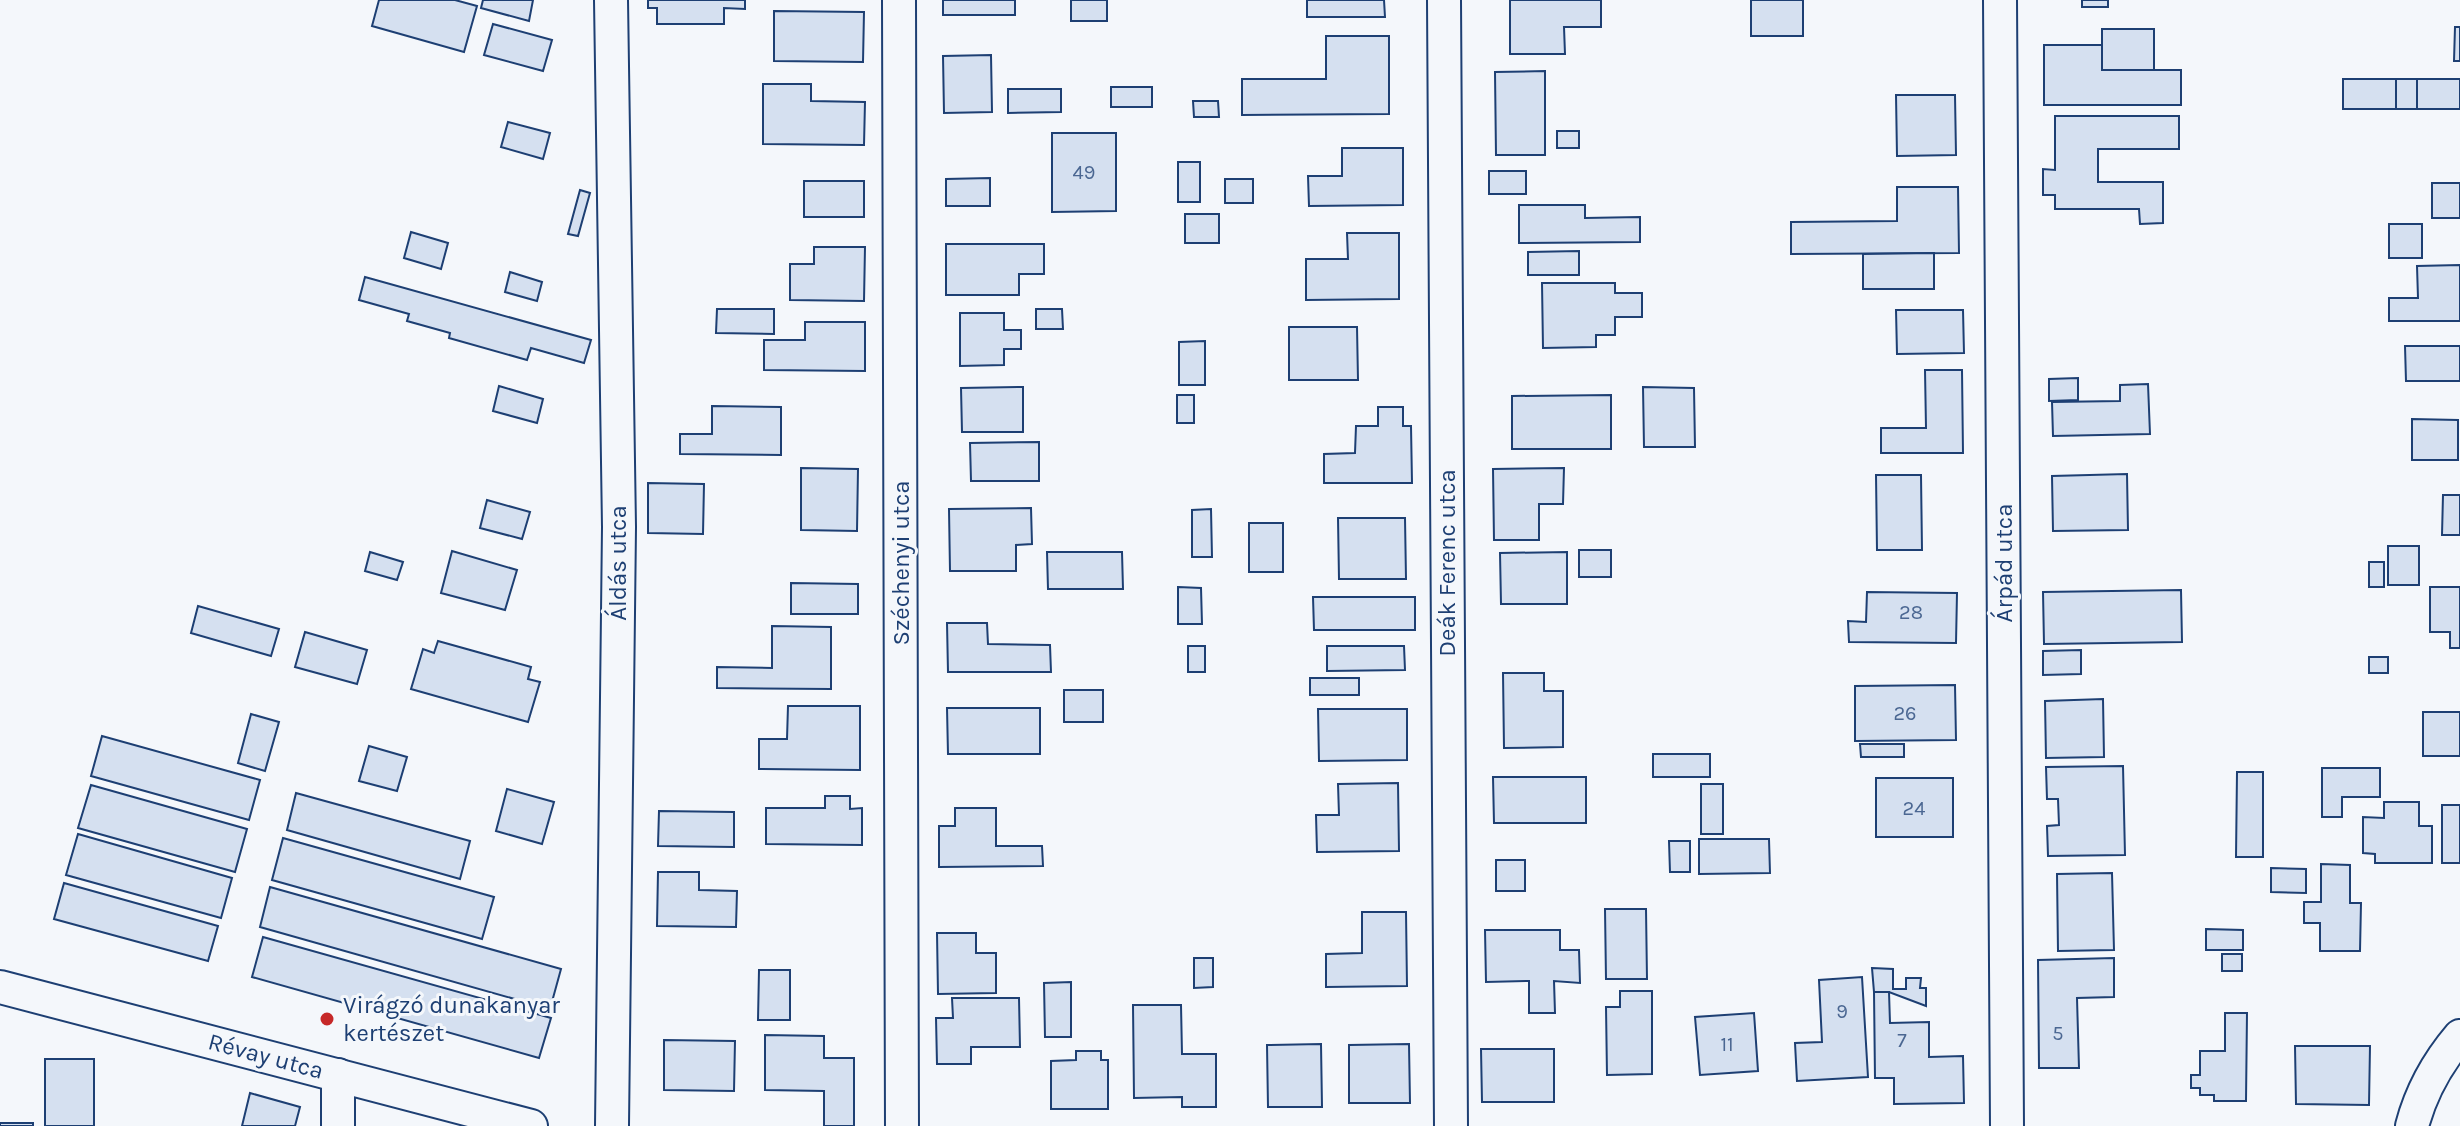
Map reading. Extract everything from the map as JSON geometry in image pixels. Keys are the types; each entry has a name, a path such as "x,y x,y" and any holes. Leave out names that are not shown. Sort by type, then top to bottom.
{"street":[{"name":"Áldás utca","path":"611,0 619,527 612,1126"},
{"name":"Széchenyi utca","path":"899,0 902,1126"},
{"name":"Deák Ferenc utca","path":"1444,0 1451,1126"},
{"name":"Árpád utca","path":"2000,0 2007,1126"},
{"name":"Révay utca","path":"0,987 531,1126"},
{"path":"2412,1126 2417,1106 2440,1060 2460,1036"},
{"path":"338,1075 338,1126"}],"building":[{"path":"379,0 455,0 477,6 464,52 372,26"},
{"path":"483,0 533,0 529,21 481,8"},
{"path":"648,0 745,0 745,9 724,8 724,24 657,24 657,8 648,8"},
{"path":"943,0 1015,0 1015,15 943,15"},
{"path":"1071,0 1107,0 1107,21 1071,21"},
{"path":"1307,0 1384,0 1385,17 1307,17"},
{"path":"1510,0 1601,0 1601,27 1564,27 1565,54 1510,54"},
{"path":"1751,0 1803,0 1803,36 1751,36"},
{"path":"2082,0 2108,0 2108,7 2082,7"},
{"path":"774,11 864,12 863,62 774,61"},
{"path":"493,24 552,40 543,71 484,55"},
{"path":"2455,27 2460,27 2460,61 2454,61"},
{"path":"2102,29 2154,29 2154,70 2102,70"},
{"path":"1326,36 1389,36 1389,114 1242,115 1242,79 1326,79"},
{"path":"2044,45 2102,45 2102,70 2181,70 2181,105 2044,105"},
{"path":"991,55 992,112 944,113 943,56"},
{"path":"1545,71 1545,155 1496,155 1495,72"},
{"path":"2343,79 2396,79 2396,109 2343,109"},
{"path":"2396,79 2417,79 2417,109 2396,109"},
{"path":"2417,79 2460,79 2460,109 2417,109"},
{"path":"763,84 811,84 811,101 865,102 864,145 763,144"},
{"path":"1111,87 1152,87 1152,107 1111,107"},
{"path":"1008,89 1061,89 1061,112 1008,113"},
{"path":"1896,95 1955,95 1956,155 1897,156"},
{"path":"1193,101 1218,101 1219,117 1194,117"},
{"path":"2055,116 2179,116 2179,149 2098,149 2098,182 2163,182 2163,223 2140,224 2139,209 2055,209 2055,195 2043,195 2043,169 2055,170"},
{"path":"508,122 550,133 543,159 501,147"},
{"path":"1557,131 1579,131 1579,148 1557,148"},
{"path":"1052,133 1116,133 1116,211 1052,212"},
{"path":"1342,148 1403,148 1403,205 1309,206 1308,176 1342,176"},
{"path":"1178,162 1200,162 1200,202 1178,202"},
{"path":"1489,171 1526,171 1526,194 1489,194"},
{"path":"990,178 990,206 946,206 946,179"},
{"path":"1225,179 1253,179 1253,203 1225,203"},
{"path":"804,181 864,181 864,217 804,217"},
{"path":"2432,183 2460,183 2460,218 2432,218"},
{"path":"1897,187 1958,187 1959,253 1791,254 1791,222 1897,221"},
{"path":"580,190 590,193 578,236 568,234"},
{"path":"1519,205 1585,205 1585,218 1640,217 1640,242 1519,243"},
{"path":"1185,214 1219,214 1219,243 1185,243"},
{"path":"2389,224 2422,224 2422,258 2389,258"},
{"path":"411,232 448,243 441,269 404,258"},
{"path":"1347,233 1399,233 1399,299 1306,300 1306,259 1348,259"},
{"path":"946,244 1044,244 1044,274 1019,274 1019,295 946,295"},
{"path":"814,247 865,247 864,301 790,300 790,264 814,264"},
{"path":"1579,251 1579,275 1528,275 1528,252"},
{"path":"1934,253 1934,289 1863,289 1863,254"},
{"path":"2460,265 2460,321 2389,321 2389,298 2418,298 2417,266"},
{"path":"510,272 542,282 537,301 505,292"},
{"path":"365,277 591,340 584,363 531,348 527,360 449,338 450,333 407,321 409,314 359,300"},
{"path":"1542,283 1615,283 1615,293 1642,293 1642,317 1615,317 1615,335 1596,335 1596,347 1543,348"},
{"path":"717,309 774,309 774,334 716,333"},
{"path":"1036,309 1062,309 1063,329 1036,329"},
{"path":"1896,310 1963,310 1964,353 1897,354"},
{"path":"960,313 1004,313 1004,330 1021,330 1021,349 1004,349 1004,365 960,366"},
{"path":"805,322 865,322 865,371 764,370 764,340 805,340"},
{"path":"1289,327 1357,327 1358,380 1289,380"},
{"path":"1205,341 1205,385 1179,385 1179,342"},
{"path":"2405,346 2460,346 2460,381 2406,381"},
{"path":"1925,370 1962,370 1963,453 1881,453 1881,428 1926,428"},
{"path":"2078,378 2078,400 2049,401 2049,379"},
{"path":"2148,384 2150,434 2053,436 2052,402 2120,401 2120,385"},
{"path":"499,386 543,399 537,423 493,411"},
{"path":"1023,387 1023,432 962,432 961,388"},
{"path":"1643,387 1694,388 1695,447 1644,447"},
{"path":"1177,395 1194,395 1194,423 1177,423"},
{"path":"1611,395 1611,449 1512,449 1512,396"},
{"path":"712,406 781,407 781,455 680,454 680,434 712,434"},
{"path":"1378,407 1403,407 1403,426 1411,426 1412,483 1324,483 1324,454 1355,453 1356,426 1378,426"},
{"path":"2412,419 2458,420 2458,460 2412,460"},
{"path":"1039,442 1039,481 971,481 970,443"},
{"path":"801,468 858,469 857,531 801,530"},
{"path":"1564,468 1563,504 1539,504 1539,540 1494,540 1493,469"},
{"path":"2127,474 2128,530 2053,531 2052,476"},
{"path":"1876,475 1921,475 1922,550 1877,550"},
{"path":"648,483 704,484 703,534 648,533"},
{"path":"2443,495 2460,495 2460,535 2442,535"},
{"path":"487,500 530,512 522,539 480,528"},
{"path":"1031,508 1032,544 1016,545 1016,571 950,571 949,509"},
{"path":"1211,509 1212,557 1192,557 1192,510"},
{"path":"1338,518 1405,518 1406,579 1339,579"},
{"path":"1249,523 1283,523 1283,572 1249,572"},
{"path":"2388,546 2419,546 2419,585 2388,585"},
{"path":"1579,550 1611,550 1611,577 1579,577"},
{"path":"452,551 517,570 505,610 441,593"},
{"path":"370,552 403,562 397,580 365,571"},
{"path":"1047,552 1122,552 1123,589 1048,589"},
{"path":"1567,552 1567,604 1501,604 1500,553"},
{"path":"2369,562 2384,562 2384,587 2369,587"},
{"path":"791,583 858,584 858,614 791,614"},
{"path":"1178,587 1201,588 1202,624 1178,624"},
{"path":"2430,587 2460,587 2460,648 2450,648 2450,632 2430,632"},
{"path":"2181,590 2182,642 2044,644 2043,592"},
{"path":"1867,592 1957,593 1956,643 1849,642 1848,621 1866,622"},
{"path":"1313,597 1415,597 1415,630 1314,630"},
{"path":"198,606 279,629 271,656 191,633"},
{"path":"947,623 987,623 988,644 1050,645 1051,672 948,672"},
{"path":"772,626 831,627 831,689 717,688 717,667 772,668"},
{"path":"305,632 367,650 357,684 295,667"},
{"path":"438,641 531,667 528,679 540,682 528,722 411,689 423,649 434,653"},
{"path":"1188,646 1205,646 1205,672 1188,672"},
{"path":"1327,646 1404,646 1405,670 1327,671"},
{"path":"2081,650 2081,674 2043,675 2043,651"},
{"path":"2369,657 2388,657 2388,673 2369,673"},
{"path":"1503,673 1544,673 1544,691 1563,691 1563,747 1504,748"},
{"path":"1310,678 1359,678 1359,695 1310,695"},
{"path":"1955,685 1956,740 1855,741 1855,686"},
{"path":"1064,690 1103,690 1103,722 1064,722"},
{"path":"2103,699 2104,757 2046,758 2045,701"},
{"path":"788,706 860,706 860,770 759,769 759,739 787,739"},
{"path":"947,708 1040,708 1040,754 948,754"},
{"path":"1318,709 1407,709 1407,760 1319,761"},
{"path":"2423,712 2460,712 2460,756 2423,756"},
{"path":"251,714 279,722 265,771 238,763"},
{"path":"102,736 260,780 249,820 91,776"},
{"path":"1860,744 1904,744 1904,757 1861,757"},
{"path":"369,746 407,757 397,791 359,781"},
{"path":"1653,754 1710,754 1710,777 1653,777"},
{"path":"2123,766 2125,855 2048,856 2047,826 2059,825 2058,799 2047,799 2046,767"},
{"path":"2322,768 2380,768 2380,797 2342,797 2342,817 2322,817"},
{"path":"2237,772 2263,772 2263,857 2236,857"},
{"path":"1493,777 1586,777 1586,823 1494,823"},
{"path":"1876,778 1953,778 1953,837 1876,837"},
{"path":"1398,783 1399,851 1317,852 1316,815 1339,815 1338,784"},
{"path":"1701,784 1723,784 1723,834 1701,834"},
{"path":"91,785 247,829 235,872 78,828"},
{"path":"507,789 554,802 542,844 496,831"},
{"path":"296,793 470,841 460,879 287,830"},
{"path":"825,796 850,796 850,809 862,808 862,845 766,844 766,808 825,808"},
{"path":"2384,802 2419,802 2419,826 2432,826 2432,863 2375,863 2375,854 2363,853 2363,817 2384,818"},
{"path":"2442,805 2460,805 2460,863 2442,863"},
{"path":"955,808 996,808 996,846 1042,846 1043,866 939,867 939,826 955,826"},
{"path":"659,811 734,812 734,847 658,846"},
{"path":"78,834 232,878 221,918 66,875"},
{"path":"283,838 494,897 482,939 272,880"},
{"path":"1699,839 1769,839 1770,873 1699,874"},
{"path":"1669,841 1690,841 1690,872 1670,872"},
{"path":"1496,860 1525,860 1525,891 1496,891"},
{"path":"2321,864 2350,865 2350,903 2361,903 2360,951 2320,951 2320,923 2304,923 2304,902 2321,902"},
{"path":"2271,868 2306,869 2306,893 2271,892"},
{"path":"658,872 699,872 699,890 737,891 736,927 657,926"},
{"path":"2112,873 2114,950 2058,951 2057,874"},
{"path":"64,883 218,926 208,961 54,919"},
{"path":"270,887 561,969 550,1009 260,927"},
{"path":"1605,909 1646,909 1647,979 1606,979"},
{"path":"1362,912 1406,912 1407,986 1326,987 1326,954 1362,953"},
{"path":"2206,929 2243,930 2243,950 2206,950"},
{"path":"1485,930 1560,930 1560,950 1579,950 1580,983 1554,981 1555,1013 1529,1013 1529,981 1486,982"},
{"path":"937,933 976,933 976,953 996,953 996,993 938,994"},
{"path":"263,937 551,1018 539,1058 252,977"},
{"path":"2222,954 2242,954 2242,971 2222,971"},
{"path":"1194,958 1213,958 1213,987 1194,988"},
{"path":"2114,958 2114,997 2077,998 2079,1068 2039,1068 2038,960"},
{"path":"1872,968 1893,969 1893,989 1906,989 1906,978 1921,978 1920,988 1926,988 1926,1006 1889,992 1874,992"},
{"path":"759,970 790,970 790,1020 758,1020"},
{"path":"1862,977 1868,1077 1797,1081 1795,1043 1822,1042 1819,980"},
{"path":"1071,982 1071,1037 1045,1037 1044,983"},
{"path":"1620,991 1652,991 1652,1074 1607,1075 1606,1007 1620,1007"},
{"path":"1874,992 1889,992 1890,1023 1929,1022 1929,1057 1963,1056 1964,1103 1894,1104 1894,1078 1875,1078"},
{"path":"952,998 1019,998 1020,1047 971,1047 971,1064 937,1064 936,1018 953,1018"},
{"path":"1133,1005 1181,1005 1182,1054 1216,1054 1216,1107 1182,1107 1182,1097 1134,1098"},
{"path":"1754,1013 1758,1071 1700,1075 1695,1017"},
{"path":"2225,1013 2247,1013 2246,1101 2214,1101 2214,1095 2200,1095 2200,1088 2191,1088 2191,1075 2200,1075 2200,1051 2225,1051"},
{"path":"765,1035 824,1036 824,1058 854,1058 854,1126 824,1126 824,1091 765,1090"},
{"path":"664,1040 735,1041 734,1091 664,1090"},
{"path":"1321,1044 1322,1107 1268,1107 1267,1045"},
{"path":"1409,1044 1410,1103 1349,1103 1349,1045"},
{"path":"2295,1046 2370,1046 2369,1105 2296,1104"},
{"path":"1481,1049 1554,1049 1554,1102 1482,1102"},
{"path":"1076,1051 1101,1051 1101,1060 1108,1060 1108,1109 1051,1109 1051,1061 1076,1060"},
{"path":"45,1059 94,1059 94,1126 45,1126"},
{"path":"250,1093 300,1107 295,1126 242,1126"},
{"path":"0,1123 33,1123 33,1126 0,1126"}],"place":[{"name":"Virágzó dunakanyar kertészet","path":"327,1019"}]}
